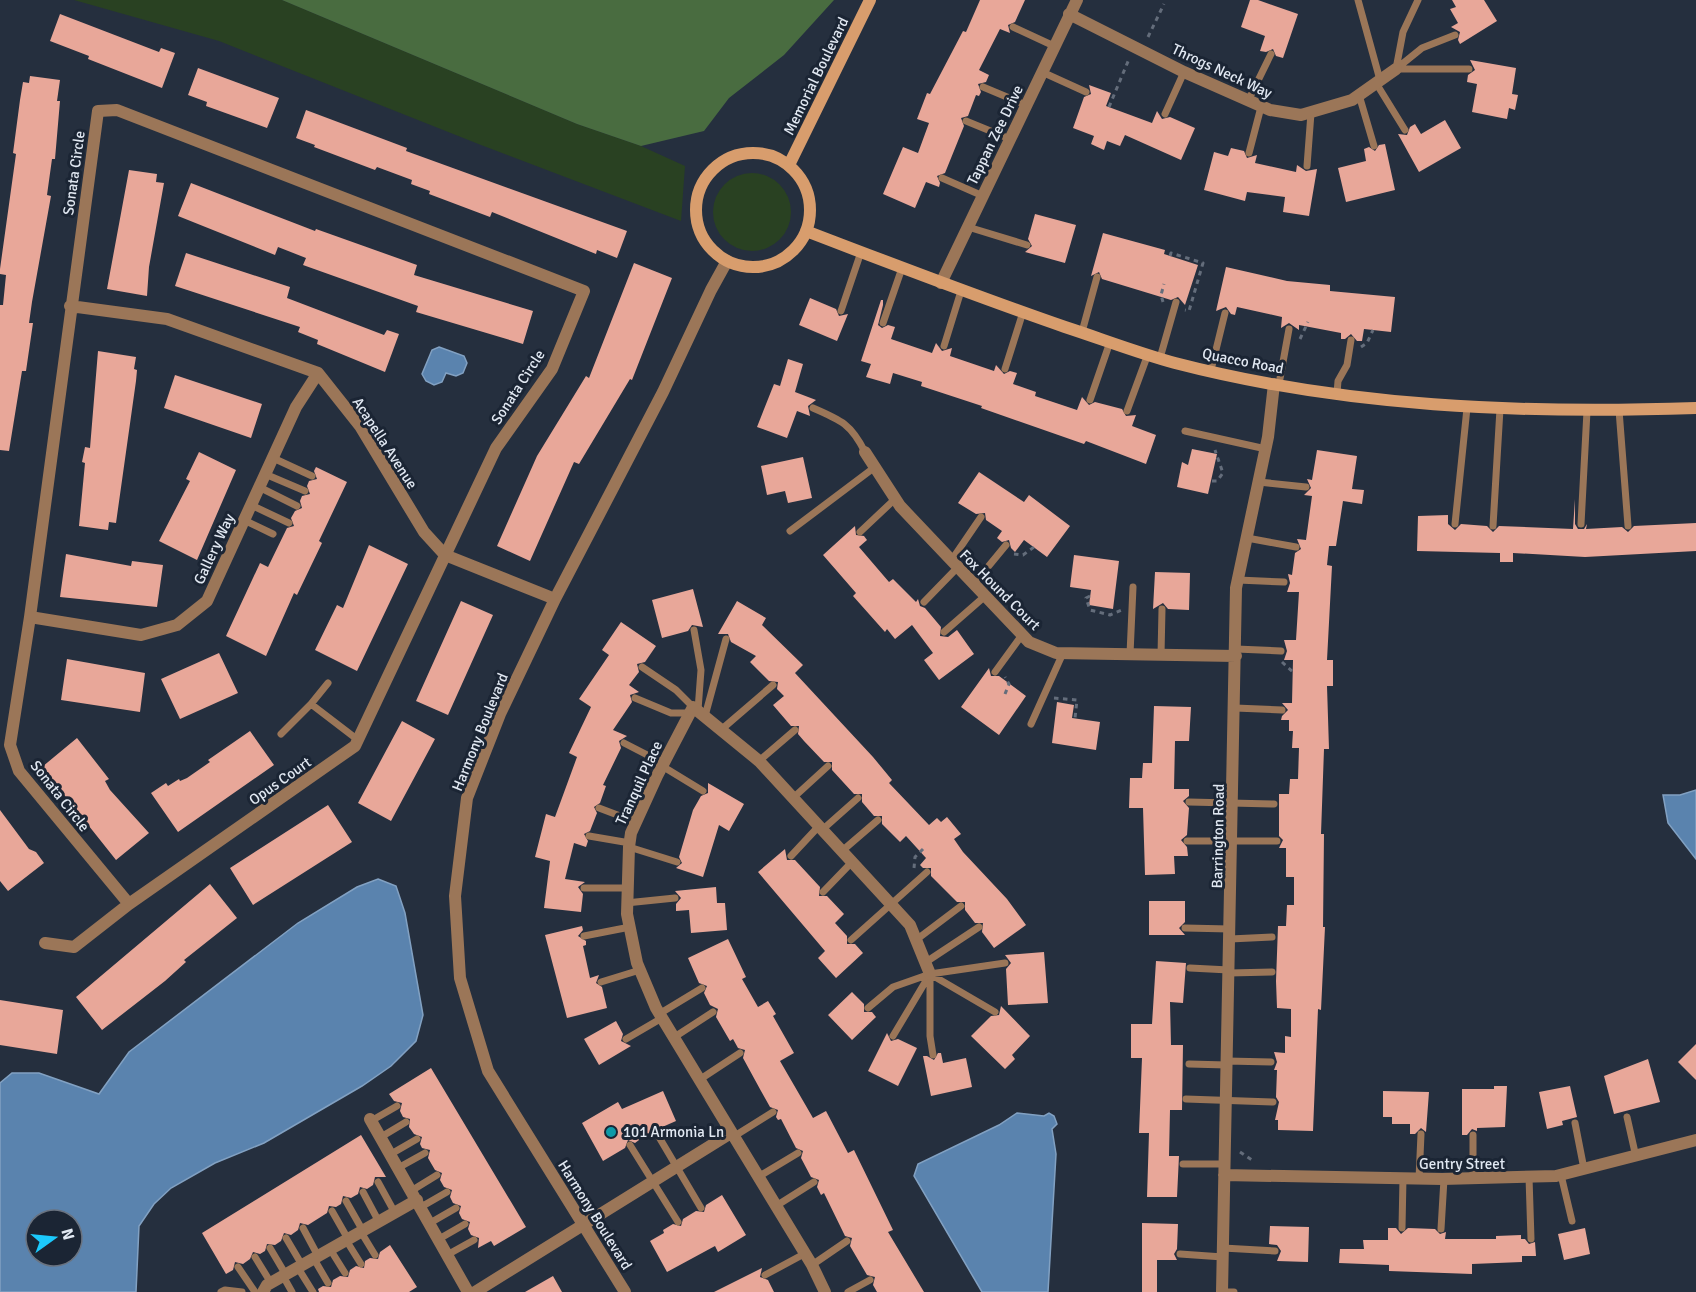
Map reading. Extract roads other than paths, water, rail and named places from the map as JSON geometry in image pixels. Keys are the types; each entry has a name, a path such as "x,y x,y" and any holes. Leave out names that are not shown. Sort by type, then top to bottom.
{"street":[{"name":"Memorial Boulevard","path":"789,165 870,0"},
{"name":"Tappan Zee Drive","path":"941,283 1077,0"},
{"name":"Throgs Neck Way","path":"1070,14 1184,72 1261,107 1301,115 1352,100 1396,69"},
{"name":"Sonata Circle","path":"129,904 20,771 10,746 30,617 98,111 117,110 584,291 552,369 496,448 445,555"},
{"path":"753,152 772,155 789,165 801,178 808,195 810,213 806,231 796,247 782,260 764,266 745,267 727,261 706,242 696,216 697,196 704,179 717,164 726,160 753,152"},
{"name":"Quacco Road","path":"806,231 961,291 1110,342 1154,356 1277,384 1467,408 1587,411 1696,408"},
{"name":"Harmony Boulevard","path":"625,1292 488,1071 460,978 455,896 467,798 500,714 555,599 663,392 727,261"},
{"path":"70,306 167,319 318,374"},
{"name":"Acapella Avenue","path":"318,374 360,426 424,532 445,555 555,599"},
{"name":"Gallery Way","path":"30,617 141,635 177,625 207,601 296,407 318,374"},
{"name":"Barrington Road","path":"1222,1292 1238,580 1266,449 1277,384"},
{"name":"Fox Hound Court","path":"865,452 895,499 954,565 1029,642 1063,653 1161,655 1236,652"},
{"name":"Opus Court","path":"45,943 74,947 129,904 355,746 445,555"},
{"path":"697,712 722,729 759,761 910,925 928,968"},
{"name":"Tranquil Place","path":"697,712 663,765 636,822 629,845 626,903 630,927 640,970 660,1016 812,1265 825,1292"},
{"path":"371,1120 468,1292"},
{"path":"475,1292 732,1135"},
{"name":"Gentry Street","path":"1224,1169 1419,1179 1529,1178 1561,1175 1696,1140"},
{"path":"267,1288 416,1199"}],"lane":[{"path":"1358,0 1378,82 1405,130"},
{"path":"1396,69 1403,32 1418,0"},
{"path":"1013,27 1054,46"},
{"path":"1396,69 1422,48 1455,35"},
{"path":"1248,101 1271,54"},
{"path":"1396,69 1469,69"},
{"path":"1042,72 1086,92"},
{"path":"1165,114 1184,72"},
{"path":"983,87 1026,105"},
{"path":"1359,95 1374,146"},
{"path":"1250,153 1261,107"},
{"path":"1307,166 1311,113"},
{"path":"966,121 1010,139"},
{"path":"942,178 983,196"},
{"path":"968,227 1026,245"},
{"path":"841,311 861,252"},
{"path":"884,323 902,268"},
{"path":"1082,332 1097,278"},
{"path":"944,345 961,291"},
{"path":"1126,411 1154,356 1175,304"},
{"path":"1005,369 1023,312"},
{"path":"1211,370 1225,313"},
{"path":"1277,384 1289,329"},
{"path":"1336,393 1338,381 1347,365 1351,340"},
{"path":"1090,400 1110,342"},
{"path":"813,408 842,420 855,432 865,452"},
{"path":"1455,524 1467,408"},
{"path":"1493,526 1500,409"},
{"path":"1581,524 1587,411"},
{"path":"1619,411 1628,526"},
{"path":"1185,431 1266,449"},
{"path":"273,458 312,476"},
{"path":"790,531 874,467"},
{"path":"265,474 305,491"},
{"path":"1258,482 1306,487"},
{"path":"259,487 297,506"},
{"path":"860,531 895,499"},
{"path":"251,505 289,523"},
{"path":"924,602 954,565 981,517"},
{"path":"244,520 273,534"},
{"path":"1247,538 1296,547"},
{"path":"973,585 1004,546"},
{"path":"1238,580 1284,582"},
{"path":"1130,654 1133,587"},
{"path":"944,632 984,597"},
{"path":"1161,655 1162,609"},
{"path":"694,630 701,669 697,712"},
{"path":"995,672 1022,635"},
{"path":"697,712 726,639"},
{"path":"1236,652 1281,651"},
{"path":"1031,724 1063,653"},
{"path":"642,667 676,690 697,712"},
{"path":"281,734 311,704 328,682"},
{"path":"722,729 772,685"},
{"path":"635,698 671,713 697,712"},
{"path":"311,704 358,741"},
{"path":"1235,708 1282,710"},
{"path":"759,761 795,730"},
{"path":"624,743 703,791"},
{"path":"793,798 828,766"},
{"path":"791,855 858,798"},
{"path":"1189,802 1274,804"},
{"path":"599,808 636,822"},
{"path":"842,851 878,820"},
{"path":"589,836 629,845 677,862"},
{"path":"1187,842 1276,842"},
{"path":"823,891 852,862"},
{"path":"851,940 927,872"},
{"path":"584,888 627,888"},
{"path":"626,903 675,898"},
{"path":"916,940 961,906"},
{"path":"584,936 630,927"},
{"path":"868,1008 893,987 928,968 979,927"},
{"path":"1185,928 1272,937"},
{"path":"928,968 1005,963"},
{"path":"928,968 995,1012"},
{"path":"893,1036 928,968"},
{"path":"928,968 930,1036 933,1054"},
{"path":"1190,968 1272,972"},
{"path":"601,982 640,970"},
{"path":"626,1039 702,988"},
{"path":"673,1038 713,1012"},
{"path":"699,1080 740,1053"},
{"path":"1189,1064 1271,1062"},
{"path":"1186,1099 1273,1102"},
{"path":"371,1120 397,1106"},
{"path":"732,1135 773,1112"},
{"path":"1627,1117 1636,1157"},
{"path":"381,1137 406,1122"},
{"path":"1575,1123 1584,1169"},
{"path":"656,1132 701,1208"},
{"path":"1419,1179 1421,1134"},
{"path":"1473,1135 1473,1179"},
{"path":"391,1154 417,1139"},
{"path":"630,1145 678,1222"},
{"path":"398,1168 425,1153"},
{"path":"758,1177 798,1153"},
{"path":"1183,1164 1224,1169"},
{"path":"416,1199 437,1175"},
{"path":"1561,1175 1572,1221"},
{"path":"1402,1228 1403,1178"},
{"path":"1529,1178 1531,1239"},
{"path":"1441,1229 1444,1179"},
{"path":"378,1182 395,1213"},
{"path":"776,1206 814,1182"},
{"path":"363,1192 379,1222"},
{"path":"416,1199 447,1192"},
{"path":"346,1201 375,1255"},
{"path":"430,1223 456,1208"},
{"path":"332,1211 361,1264"},
{"path":"439,1239 465,1224"},
{"path":"303,1228 328,1283"},
{"path":"286,1238 313,1292"},
{"path":"447,1255 474,1240"},
{"path":"812,1265 848,1240"},
{"path":"270,1248 292,1292"},
{"path":"330,1249 345,1273"},
{"path":"1180,1254 1275,1251"},
{"path":"765,1275 804,1254"},
{"path":"255,1257 267,1288"},
{"path":"238,1267 255,1292"},
{"path":"848,1292 870,1280"},
{"path":"221,1292 225,1290 242,1292"},
{"path":"1222,1292 1234,1292"}],"water":[{"path":"439,347 464,356 467,363 463,373 456,376 446,373 442,382 434,385 426,381 422,374 432,350"},
{"path":"1696,790 1696,859 1668,823 1663,795 1680,795"},
{"path":"378,879 396,886 405,913 423,1015 416,1041 391,1066 362,1086 264,1143 215,1163 171,1188 154,1204 139,1226 136,1292 0,1292 0,1083 12,1073 39,1073 99,1094 129,1052 298,923 357,887"},
{"path":"1017,1113 1044,1116 1049,1113 1054,1116 1057,1124 1052,1129 1056,1154 1048,1292 982,1292 914,1176 918,1164 999,1125"}],"place":[{"name":"101 Armonia Ln","path":"611,1132"}]}
